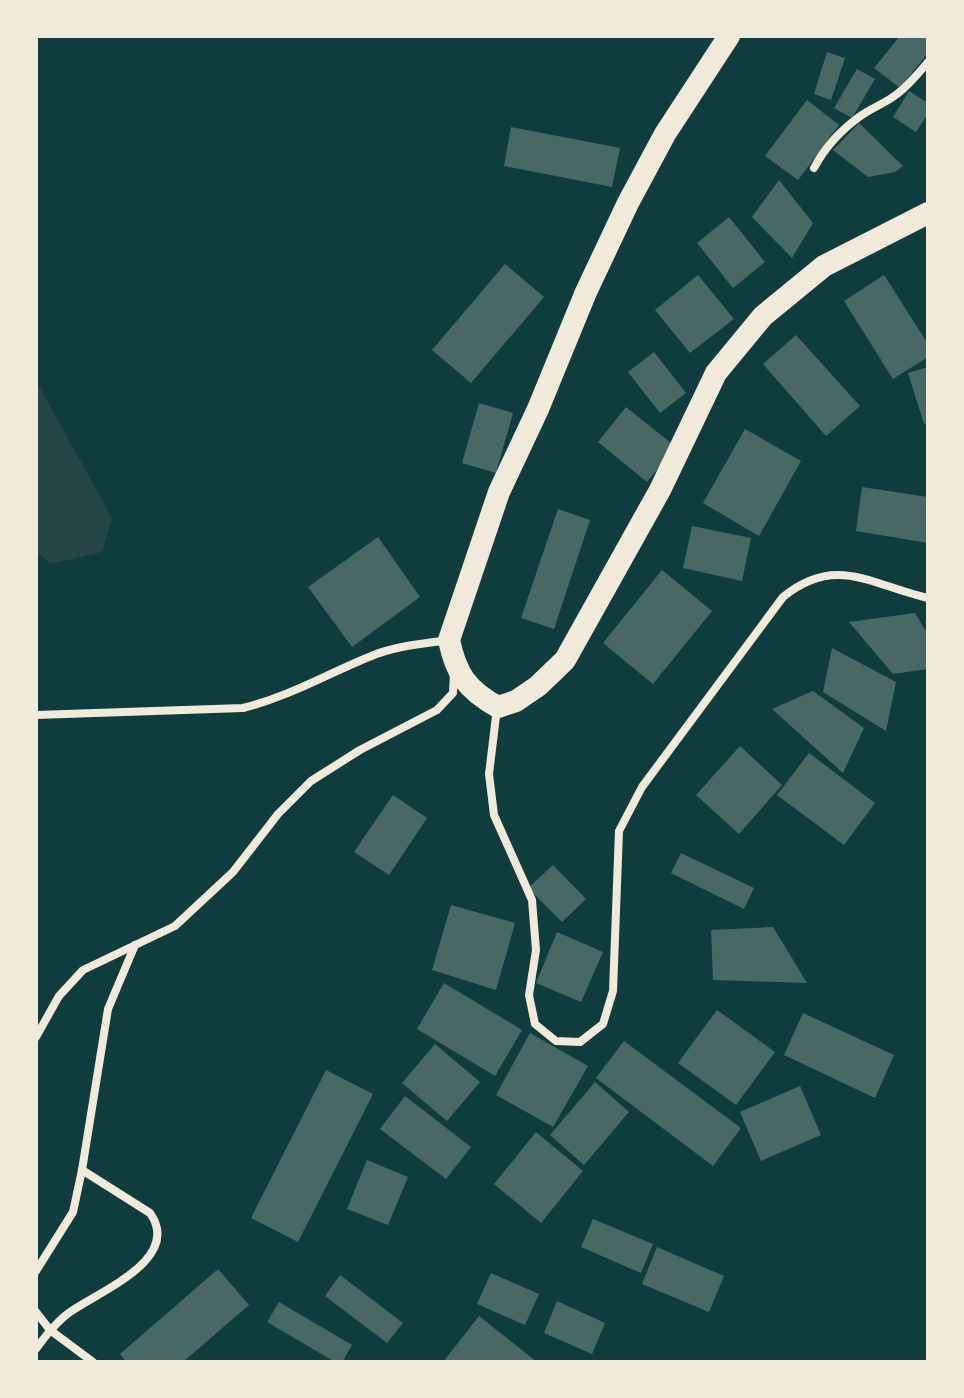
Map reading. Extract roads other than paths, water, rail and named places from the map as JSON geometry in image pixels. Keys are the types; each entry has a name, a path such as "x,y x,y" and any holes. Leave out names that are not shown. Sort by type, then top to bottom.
{"highway":[{"path":"729,36 665,134 628,203 499,492 449,640 455,665 478,696 498,707 516,701 538,686 565,660 660,490 716,373 763,316 824,266 928,213"}],"street":[{"path":"814,168 824,150 840,133 860,116 894,97 910,84 928,62"},
{"path":"498,707 489,774 492,801 494,815 532,900 536,950 529,995 535,1024 556,1041 580,1042 603,1024 613,991 619,831 642,787 783,597 798,585 818,576 849,574 928,598"},
{"path":"36,715 243,708 275,700 372,655 405,646 449,640"},
{"path":"36,1037 59,996 83,970 175,926 233,872 278,814 311,781 360,750 437,710 453,693 455,665"},
{"path":"36,1271 73,1212 108,1009 135,944"},
{"path":"36,1349 50,1330 71,1311 128,1276 157,1245 157,1223 150,1213 82,1170"},
{"path":"36,1312 50,1330 93,1362"}]}
